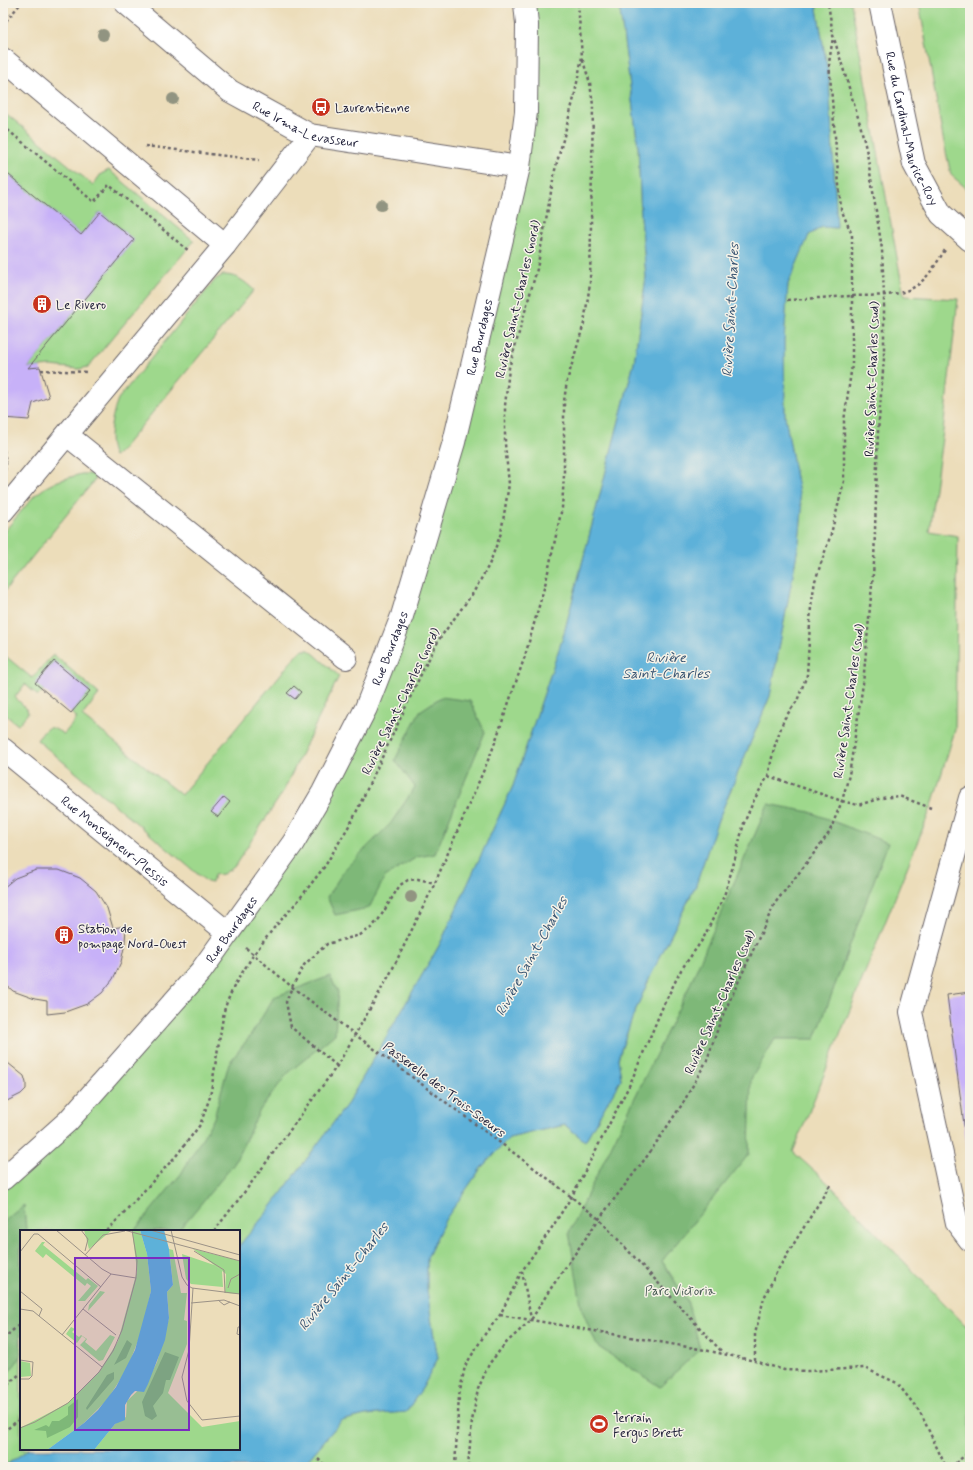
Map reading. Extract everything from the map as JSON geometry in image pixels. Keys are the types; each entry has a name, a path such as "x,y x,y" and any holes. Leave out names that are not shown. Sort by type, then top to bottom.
{"street":[{"name":"Rue Irma-Levasseur","path":"126,3 230,91 310,135 519,167"},
{"name":"Rue Bourdages","path":"3,1179 68,1121 201,971 293,843 323,792 366,708 402,616 454,442 519,167 526,112 527,24 525,3"},
{"name":"Rue du Cardinal-Maurice-Roy","path":"880,3 914,164 941,214 964,235"},
{"path":"3,59 225,245"},
{"path":"3,511 225,245 310,135"},
{"path":"67,435 346,658"},
{"name":"Rue Monseigneur-Plessis","path":"3,749 228,933"},
{"path":"970,798 911,1012 957,1223 970,1240"}],"path":[{"path":"6,21 21,3"},
{"name":"Rivière Saint-Charles (nord)","path":"108,1230 176,1156 200,1126 210,1097 227,1002 236,984 254,954 273,929 297,902 324,866 353,819 424,668 440,638 473,593 485,572 502,532 509,484 505,406 509,368 536,269 556,170 574,98 582,57 578,3"},
{"name":"Rivière Saint-Charles (sud)","path":"468,1467 472,1421 478,1389 489,1364 505,1344 531,1320 549,1291 599,1219 648,1155 683,1103 707,1060 721,1019 775,903 829,833 842,801 849,775 863,684 874,563 878,432 884,358 884,296 882,249 867,153 860,124 833,35 828,3"},
{"path":"456,1467 459,1396 465,1366 485,1334 500,1315 522,1271 552,1229 572,1196 630,1084 681,970 703,939 724,896 744,823 754,800 768,776 774,748 784,719 797,701 807,675 811,606 815,582 831,534 844,481 844,421 852,365 852,235 841,210 829,70 833,35"},
{"path":"215,1230 256,1178 337,1066 390,974 434,883 492,751 525,656 546,581 562,508 564,475 564,401 567,381 584,323 590,284 593,105 590,83 582,57"},
{"path":"3,126 94,202 109,185 190,250 185,256"},
{"path":"143,146 260,160"},
{"path":"787,300 852,296 884,296 904,292 917,285 929,274 964,235"},
{"path":"41,370 86,372 92,367"},
{"path":"3,444 6,464 5,474"},
{"path":"768,776 842,801 858,804 882,798 899,796 931,808"},
{"path":"337,1066 291,1027 286,1002 292,987 304,965 327,944 360,935 371,928 379,919 400,885 408,880 418,879 434,883"},
{"name":"Passerelle des Trois-Soeurs","path":"254,954 324,1012 572,1196 599,1219 723,1354"},
{"path":"754,1361 755,1334 764,1298 777,1271 830,1185"},
{"path":"522,1271 531,1320"},
{"path":"500,1315 723,1354 784,1370 809,1372 864,1368 897,1383 920,1412 946,1467"},
{"path":"3,1339 20,1324"},
{"path":"3,1389 20,1374"},
{"path":"3,1432 20,1419"},
{"path":"951,1467 970,1451"},
{"path":"318,1459 327,1467"}],"green space":[{"path":"525,3 619,3 638,146 641,216 646,277 634,363 563,637 513,786 440,944 348,1103 269,1210 240,1245 240,1230 20,1230 20,1450 28,1450 3,1467 3,1179 68,1121 293,843 402,616 519,167"},
{"name":"Parc Victoria","path":"816,3 851,3 904,296 958,299 943,431 929,531 958,536 955,730 931,808 793,1152 830,1185 970,1330 970,1467 302,1467 341,1421 365,1415 406,1412 423,1387 438,1358 427,1290 427,1258 445,1220 481,1168 509,1138 565,1125 585,1141 621,1079 618,1059 633,1016 651,975 696,885 716,825 770,696 799,542 802,511 785,416 784,341 788,284 809,235 822,227 837,228 829,79"},
{"path":"919,3 970,3 970,196 965,187 951,175"},
{"path":"3,111 93,185 101,174 109,170 194,241 88,367 79,369 51,366 28,368 134,240 100,212 81,235 3,170"},
{"path":"223,275 240,279 254,290 119,453 114,456 110,443 110,435 112,420 118,399 216,279"},
{"path":"81,474 90,474 95,476 94,481 3,593 3,533 34,496 46,487 58,481"},
{"path":"309,650 339,676 283,792 234,867 223,874 214,875 212,883 207,882 37,740 44,731 49,728 64,734 77,718 71,713 90,691 54,661 35,683 44,690 38,696 25,684 15,697 27,709 28,713 18,725 3,713 3,654 32,678 54,655 99,694 82,716 181,795 299,652"},
{"path":"441,697 470,701 485,732 435,854 417,857 385,877 369,908 335,915 327,897 345,869 391,823 415,787 395,760 420,711"},
{"path":"768,804 810,812 888,843 815,1039 775,1039 751,1079 749,1154 662,1261 687,1300 700,1349 660,1387 597,1346 582,1310 569,1232 688,989"},
{"path":"330,976 338,992 335,1034 287,1074 260,1110 234,1164 179,1230 135,1230 181,1174 214,1118 229,1063 251,1035 274,997"},
{"path":"24,1205 26,1230 20,1230 20,1358 3,1379 3,1222"}],"water":[{"name":"Rivière Saint-Charles","path":"619,3 816,3 829,79 837,228 822,227 809,235 788,284 784,341 785,416 802,511 799,542 770,696 716,825 696,885 651,975 633,1016 618,1058 621,1079 585,1141 565,1125 509,1138 481,1168 445,1220 427,1258 427,1290 438,1358 423,1387 406,1412 365,1415 341,1421 302,1467 4,1467 28,1450 240,1450 240,1245 269,1210 348,1103 440,944 513,786 563,637 634,363 646,277 641,216 638,146"}],"building":[{"name":"Le Rivero","path":"3,170 81,235 100,212 134,240 28,368 40,367 49,397 33,403 29,420 3,418"},
{"path":"54,661 90,691 71,713 35,683"},
{"path":"294,686 301,692 295,699 287,693"},
{"path":"224,797 230,802 218,817 211,812"},
{"name":"Station de pompage Nord-Ouest","path":"36,870 59,870 80,878 96,891 107,908 113,928 126,926 125,943 121,962 113,979 102,993 87,1004 65,1012 47,1014 47,1001 35,999 13,991 3,982 3,888 15,878"},
{"path":"970,992 970,1163 969,1163 947,995"},
{"path":"3,1059 24,1076 26,1089 21,1094 3,1103"}],"place":[{"name":"Laurentienne","path":"321,107"},
{"name":"Le Rivero","path":"42,304"},
{"name":"Station de pompage Nord-Ouest","path":"64,935"},
{"name":"Terrain Fergus Brett","path":"599,1424"}]}
